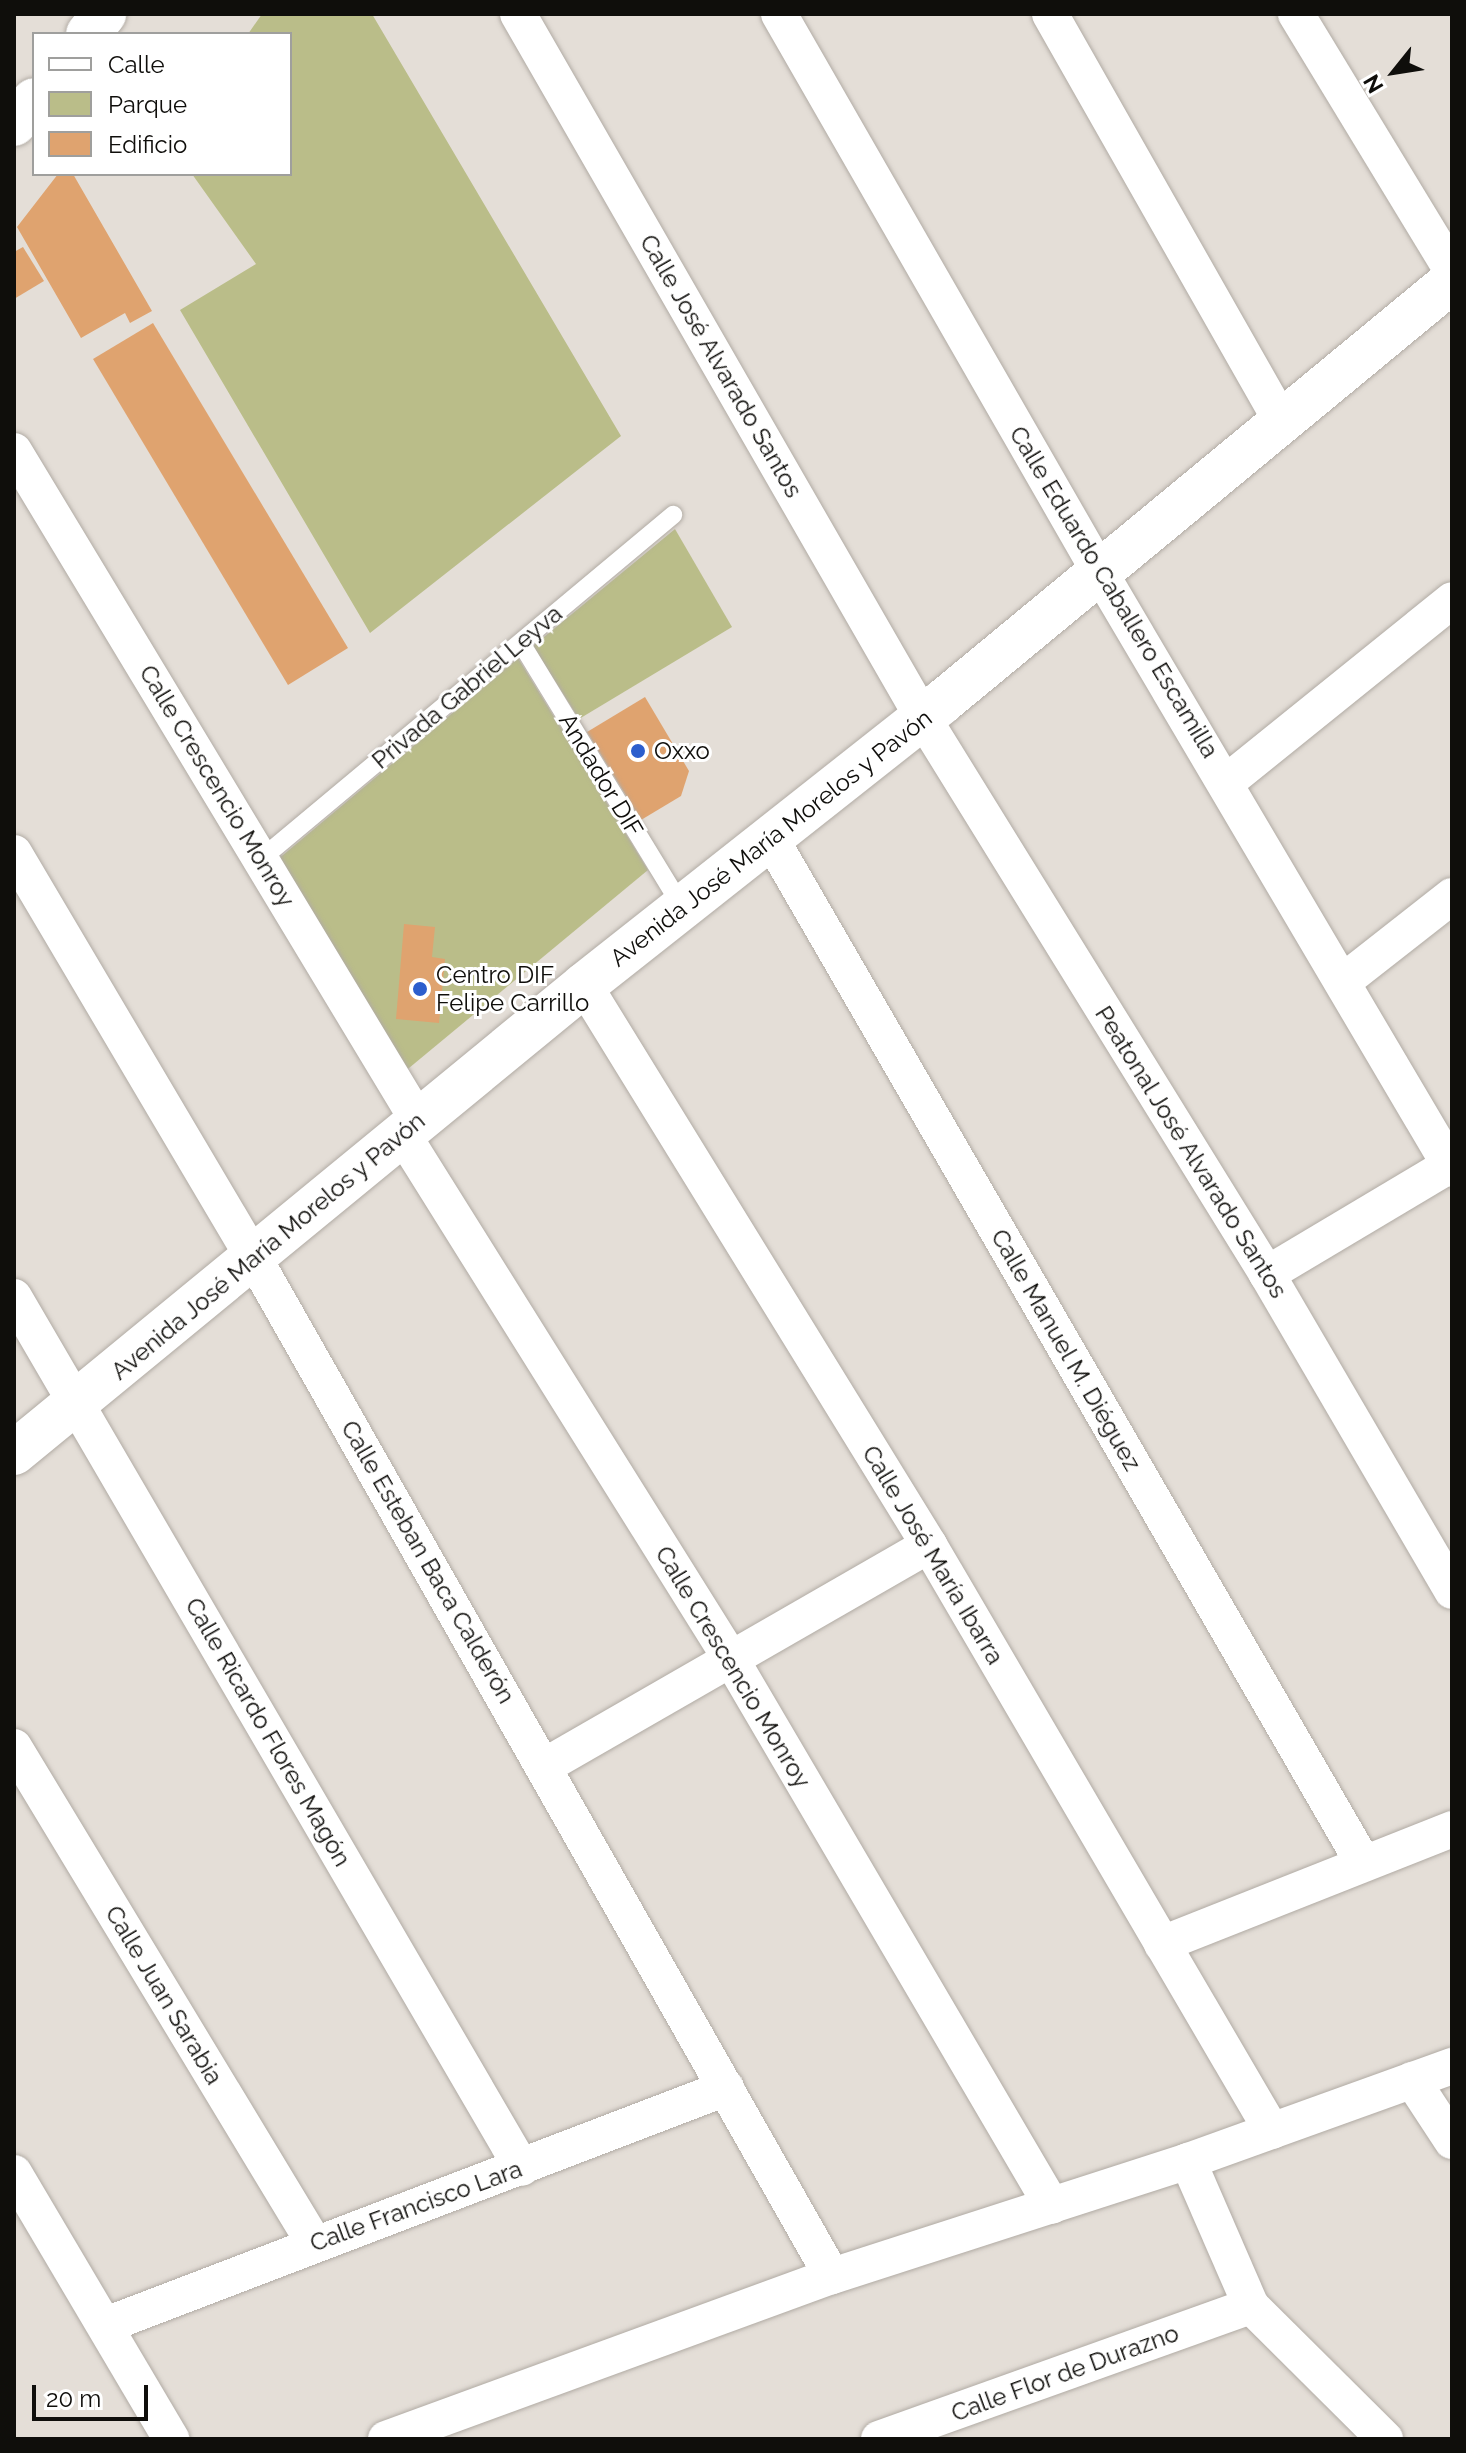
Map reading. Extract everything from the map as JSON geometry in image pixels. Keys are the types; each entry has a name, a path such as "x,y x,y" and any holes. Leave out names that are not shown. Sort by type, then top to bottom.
{"street":[{"path":"90,32 104,14"},
{"name":"Calle José Alvarado Santos","path":"518,14 923,718"},
{"name":"Calle Eduardo Caballero Escamilla","path":"779,14 1099,571 1228,781 1451,1167"},
{"path":"1050,14 1281,420"},
{"path":"1296,14 1452,271"},
{"path":"14,124 32,102"},
{"name":"Avenida José María Morelos y Pavón","path":"14,1453 255,1260 584,985 923,718 1452,281"},
{"name":"Calle Crescencio Monroy","path":"14,451 261,859 411,1128 731,1659 1052,2206"},
{"path":"1228,781 1452,600"},
{"name":"Peatonal José Alvarado Santos","path":"923,718 1267,1274 1452,1591"},
{"name":"Calle Manuel M. Diéguez","path":"771,839 1362,1861"},
{"name":"Calle Esteban Baca Calderón","path":"14,853 255,1260 832,2276"},
{"path":"1345,980 1452,896"},
{"name":"Calle José María Ibarra","path":"584,985 929,1545 1272,2131"},
{"path":"1267,1274 1451,1167"},
{"name":"Calle Ricardo Flores Magón","path":"14,1297 522,2168"},
{"path":"545,1766 929,1545"},
{"name":"Calle Juan Sarabia","path":"14,1747 314,2243"},
{"path":"1162,1944 1362,1861 1452,1829"},
{"path":"386,2439 832,2276 1188,2161 1452,2066"},
{"path":"1412,2080 1452,2141"},
{"name":"Calle Francisco Lara","path":"106,2325 726,2088"},
{"path":"1188,2161 1251,2306 1385,2439"},
{"path":"14,2173 171,2439"},
{"name":"Calle Flor de Durazno","path":"879,2439 1251,2306"}],"lane":[{"name":"Privada Gabriel Leyva","path":"261,859 673,515"},
{"name":"Andador DIF","path":"521,643 682,907"}],"green space":[{"path":"262,14 372,14 621,436 370,633 180,310 256,264 193,176 292,176 292,32 249,32"},
{"path":"675,529 732,627 579,719 533,646"},
{"path":"518,658 648,870 403,1073 277,860"}],"building":[{"path":"56,176 74,176 152,311 130,323 125,313 81,338 17,227"},
{"path":"23,247 44,281 14,299 14,252"},
{"path":"153,323 348,648 288,685 93,359"},
{"name":"Oxxo","path":"645,697 689,771 681,796 641,820 587,732"},
{"name":"Centro DIF Felipe Carrillo","path":"404,924 435,927 432,957 445,959 439,1023 396,1019"}],"place":[{"name":"Oxxo","path":"638,751"},
{"name":"Centro DIF Felipe Carrillo","path":"420,989"}]}
